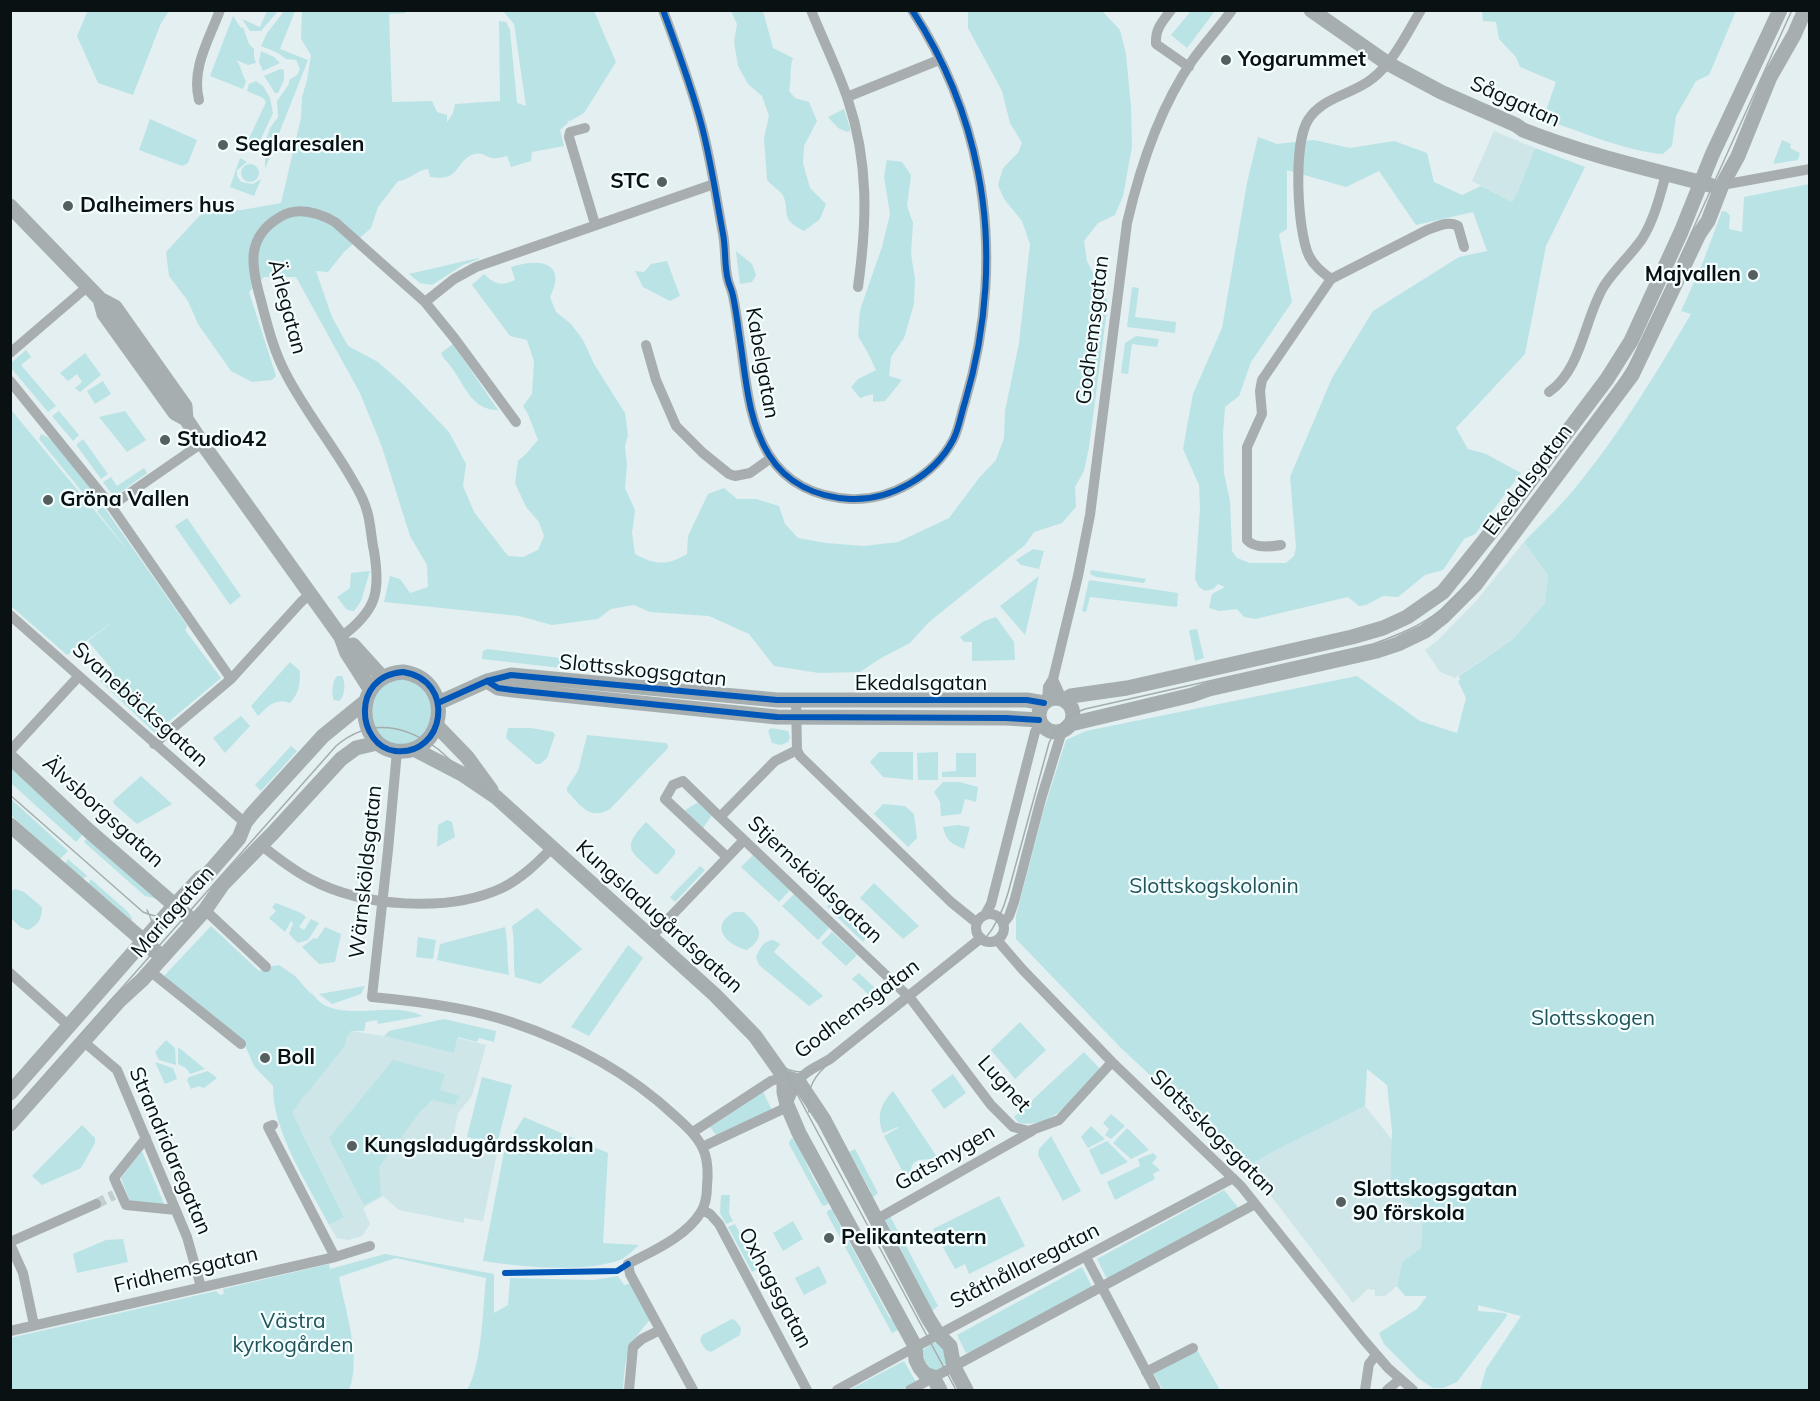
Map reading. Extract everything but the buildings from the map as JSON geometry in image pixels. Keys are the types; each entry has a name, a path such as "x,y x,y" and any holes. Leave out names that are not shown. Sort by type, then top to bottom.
{"street":[{"path":"199,100 196,87 197,71 220,10"},
{"name":"Kabelgatan","path":"663,10 699,114 724,237 727,279 733,294 757,433 771,458 794,481 815,493 838,498 883,496 926,472 937,462 954,439 978,348 984,307 986,242 978,170 959,103 928,35 912,10"},
{"path":"811,10 847,97 858,134 865,186 864,248 858,287"},
{"path":"1171,10 1158,26 1156,44 1189,67"},
{"name":"Godhemsgatan","path":"1066,728 1073,718 1071,708 1054,701 1053,679 1090,515 1129,214 1157,128 1189,67 1232,10"},
{"name":"Såggatan","path":"1311,10 1387,63 1441,92 1557,144 1627,165 1714,186 1722,185"},
{"path":"1331,279 1317,268 1302,238 1298,189 1302,135 1308,119 1317,108 1372,79 1387,63 1421,10"},
{"name":"Ekedalsgatan","path":"796,700 1054,701 1071,696 1127,688 1352,637 1398,622 1431,602 1443,592 1472,558 1620,360 1681,232 1700,182 1780,10"},
{"name":"Ekedalsgatan","path":"1066,728 1209,689 1377,651 1407,640 1444,616 1475,585 1632,375 1699,234 1712,214 1722,185 1738,156 1770,77 1794,35 1805,10"},
{"path":"847,97 939,60"},
{"path":"585,128 570,132 569,137 595,224"},
{"path":"1722,185 1809,169"},
{"path":"1549,392 1557,386 1573,362 1604,287 1642,239 1659,201 1666,174"},
{"path":"425,302 454,279 476,267 714,184"},
{"path":"11,208 87,287 100,299 115,307 185,406 186,418 202,442 341,637 368,695 366,719 377,743 397,751 414,749 426,741 436,725 438,703 433,690 420,677 403,672 382,677 368,695"},
{"name":"Ärlegatan","path":"341,637 366,615 377,588 377,566 368,512 354,482 303,404 277,356 254,275 252,260 255,246 262,232 282,215 297,212 320,214 336,222 425,302 516,422"},
{"path":"1281,545 1258,546 1247,540 1247,447 1262,414 1260,391 1262,380 1331,279 1427,230 1450,223 1458,226 1464,247"},
{"path":"10,353 87,287"},
{"path":"646,345 656,380 676,426 703,453 729,474 735,476 750,473 771,458"},
{"path":"10,381 111,507 231,679"},
{"path":"111,507 202,442"},
{"path":"154,744 231,679 310,594"},
{"name":"Svanebäcksgatan","path":"10,615 245,823"},
{"path":"341,637 355,647 382,677"},
{"name":"Slottsskogsgatan","path":"438,703 487,681 511,675 796,700"},
{"path":"10,751 79,676"},
{"name":"Slottsskogsgatan","path":"487,681 498,687 513,690 797,718"},
{"name":"Mariagatan","path":"10,1093 175,905 200,878 207,875 239,838 245,823 323,736 368,695"},
{"path":"796,700 797,750 800,756 964,915 981,919 995,916 1003,924"},
{"path":"1054,701 1039,711 1040,722 1031,743 991,904 976,931 981,938 990,942 997,940 1003,932 1003,924 1014,902 1041,799 1066,728"},
{"name":"Ekedalsgatan","path":"797,718 1006,718 1040,722"},
{"path":"1040,722 1050,732 1066,728"},
{"name":"Kungsladugårdsgatan","path":"436,725 467,757 496,797"},
{"name":"Mariagatan","path":"10,1124 119,1001 150,971 205,910 224,884 341,759 356,748 377,743"},
{"name":"Kungsladugårdsgatan","path":"414,749 462,774 496,797 651,937 742,1022 764,1047 824,1120 938,1334 950,1346 954,1366 966,1390"},
{"path":"720,817 776,761 797,750"},
{"name":"Wärnsköldsgatan","path":"397,751 372,997 478,1014 551,1037 592,1057 636,1084 693,1132"},
{"name":"Älvsborgsgatan","path":"10,757 89,831 194,922"},
{"name":"Stjernsköldsgatan","path":"727,857 666,799 673,786 683,781 909,997"},
{"path":"10,825 162,957"},
{"path":"651,937 744,840"},
{"path":"261,845 311,880 353,896 442,904 494,891 519,878 552,848"},
{"path":"205,910 266,967"},
{"name":"Godhemsgatan","path":"693,1132 771,1081 791,1079 830,1059 981,938"},
{"name":"Slottsskogsgatan","path":"997,940 1016,963 1112,1062 1233,1178 1376,1355 1413,1390"},
{"path":"150,971 241,1044"},
{"path":"10,974 69,1026"},
{"name":"Lugnet","path":"909,997 996,1110 1013,1127 1024,1131 1032,1131 1059,1120 1112,1062"},
{"name":"Strandridaregatan","path":"84,1042 117,1070 187,1237 201,1287"},
{"name":"Kungsladugårdsgatan","path":"791,1079 784,1092 787,1106 799,1133 915,1346 916,1360 920,1368 937,1384"},
{"path":"702,1147 787,1106"},
{"path":"273,1125 268,1127 335,1257"},
{"name":"Gatsmygen","path":"877,1219 1032,1131"},
{"path":"693,1132 702,1147 706,1161 708,1182 702,1210 689,1226 675,1237 628,1264 630,1274 693,1390"},
{"path":"146,1138 114,1178 117,1194 126,1205 176,1210"},
{"name":"Ståthållaregatan","path":"837,1390 915,1346 1233,1178"},
{"path":"34,1325 23,1274 10,1243 96,1204"},
{"path":"910,1390 937,1384 954,1366 1255,1204"},
{"name":"Oxhagsgatan","path":"702,1210 710,1214 719,1224 807,1390"},
{"name":"Fridhemsgatan","path":"10,1331 335,1257 370,1246"},
{"path":"1086,1257 1156,1390"},
{"path":"629,1390 633,1347 642,1339 660,1330"},
{"path":"1146,1372 1193,1348"},
{"path":"1365,1390 1369,1364 1376,1355"},
{"path":"1387,1390 1400,1380"}],"shaded area":[{"path":"1494,131 1535,148 1512,202 1472,181"},
{"path":"1524,542 1548,575 1545,603 1512,640 1455,678 1440,672 1425,650 1437,641 1477,600"},
{"name":"Kungsladugårdsskolan","path":"351,1031 384,1036 454,1053 458,1038 486,1045 472,1096 458,1113 453,1138 498,1148 483,1221 464,1218 464,1223 399,1210 383,1196 363,1208 370,1224 362,1236 348,1240 337,1238 329,1225 344,1216 288,1104"},
{"name":"Slottskogsgatan 90 förskola","path":"1365,1106 1393,1141 1390,1191 1423,1212 1421,1248 1402,1262 1397,1286 1385,1296 1375,1296 1375,1290 1368,1289 1353,1303 1248,1166"}],"green space":[{"path":"88,10 169,11 161,23 133,95 98,83 77,36"},
{"path":"285,10 295,11 280,49 308,60 265,169 265,143 270,128 278,117 277,101 289,84 289,80 297,75 300,69 296,60 286,59 261,46 267,33"},
{"path":"1482,10 1736,11 1709,75 1696,81 1676,116 1672,146 1663,154 1619,145 1543,119 1556,82 1520,67 1516,57 1499,39 1496,22 1483,21"},
{"path":"267,11 278,11 261,31 250,31 242,19 260,27"},
{"path":"302,11 405,11 406,13 389,14 392,102 432,101 437,112 447,115 447,122 453,113 455,104 500,101 499,21 506,22 510,30 517,103 526,106 514,24 503,11 594,11 616,62 584,113 570,121 566,120 569,122 560,130 564,146 532,152 531,161 511,167 507,156 494,158 474,154 448,176 430,177 428,169 398,181 378,207 371,228 344,252 328,272 316,271 332,317 348,346 378,362 405,386 449,432 466,464 463,486 474,512 508,556 523,557 538,550 544,536 539,522 526,507 515,483 518,461 538,440 523,406 532,394 534,361 527,340 510,336 472,285 484,274 499,283 515,280 511,267 521,264 540,263 553,269 555,285 550,297 556,312 571,324 583,340 594,364 625,413 628,435 625,446 627,465 625,488 635,510 632,533 635,554 661,563 673,561 687,554 688,536 708,494 724,488 737,499 756,499 779,506 785,524 798,538 864,546 898,542 949,518 979,478 996,460 1004,438 1005,411 1019,343 1030,244 1022,221 1004,199 998,185 1003,168 1018,153 1022,143 1010,123 1002,91 968,28 968,11 1102,11 1120,30 1126,54 1132,147 1123,196 1115,215 1098,223 1084,241 1087,261 1108,302 1089,447 1084,471 1075,487 1076,507 1062,523 1034,532 1025,545 929,622 910,643 860,672 819,673 774,666 749,634 709,616 650,612 634,605 611,609 598,619 552,625 519,616 384,602 390,576 400,579 410,593 428,587 427,565 410,536 382,447 360,393 296,277 264,277 249,292 276,376 272,380 252,382 231,371 198,324 188,301 169,276 166,252 203,212 242,210 281,203 301,118 302,97 311,55 301,39"},
{"path":"731,11 763,11 773,48 793,58 789,91 795,98 809,102 817,121 804,146 803,163 810,188 826,204 820,219 804,231 788,218 782,194 767,180 764,138 769,116 762,96 748,84 738,66 734,42 737,24"},
{"path":"1191,11 1215,11 1187,48 1171,35"},
{"path":"233,16 241,28 243,27 249,44 254,49 256,63 248,65 236,60 246,81 243,89 210,76"},
{"path":"261,51 274,57 280,63 263,71 259,62"},
{"path":"280,69 284,70 284,80 278,93 275,93 264,76"},
{"path":"256,81 263,86 270,98 273,113 258,145 245,147 266,102 263,98 247,91 249,84"},
{"path":"844,109 850,128 847,132 838,128 828,117"},
{"path":"150,119 197,140 188,163 182,166 139,150"},
{"path":"1258,137 1277,144 1314,140 1350,148 1394,141 1427,153 1434,182 1462,195 1481,186 1512,202 1535,148 1585,167 1546,246 1525,354 1456,428 1468,449 1486,454 1521,473 1475,534 1464,539 1443,570 1425,575 1398,597 1383,596 1359,606 1348,597 1255,619 1244,617 1237,609 1219,611 1209,608 1212,594 1225,587 1218,584 1213,589 1205,591 1199,587 1195,579 1200,508 1199,485 1183,449 1193,394 1222,328 1247,183","holes":["1287,170 1346,187 1379,171 1416,225 1473,212 1487,251 1459,257 1373,311 1332,378 1290,477 1296,547 1294,556 1286,563 1250,563 1237,558 1232,551 1230,501 1224,473 1225,407 1239,396 1251,362 1292,302 1279,234 1287,229"]},
{"path":"1782,140 1791,144 1790,148 1800,153 1798,160 1773,164"},
{"path":"240,158 247,162 237,170 237,176 241,182 253,184 261,179 254,196 230,187"},
{"path":"887,160 902,162 911,175 907,206 913,223 911,254 915,279 914,304 904,338 891,357 889,376 902,380 885,401 873,402 873,394 860,398 851,387 858,379 876,370 858,336 860,310 882,247 890,214 884,177"},
{"path":"250,164 256,167 259,173 256,179 250,182 244,179 241,173 244,167"},
{"name":"Slottsskogen","path":"1809,184 1809,1390 1480,1390 1486,1369 1521,1316 1478,1305 1478,1311 1504,1313 1507,1316 1457,1382 1443,1388 1433,1388 1418,1378 1384,1344 1379,1333 1417,1309 1427,1296 1405,1296 1397,1286 1402,1262 1421,1248 1423,1213 1390,1191 1392,1131 1387,1085 1367,1069 1365,1106 1248,1166 1122,1049 1016,939 1016,916 1043,812 1066,740 1086,731 1357,676 1420,721 1457,733 1466,698 1458,681 1459,676 1512,640 1545,603 1548,575 1524,542 1567,498 1610,442 1678,336 1691,314 1681,311 1722,211 1727,212 1730,216 1729,229 1742,232 1744,197"},
{"path":"736,251 752,264 756,275 752,282 740,284"},
{"path":"478,258 432,285 420,283 409,274"},
{"path":"667,261 680,296 670,301 643,287 635,271 644,272 651,264"},
{"path":"1132,287 1139,288 1135,317 1176,322 1175,333 1127,327"},
{"path":"1136,336 1159,339 1157,347 1132,344 1128,374 1121,373 1125,343"},
{"path":"453,344 498,410 489,409 475,401 443,357 441,353"},
{"path":"26,350 31,357 21,365 56,406 48,412 11,368 11,363"},
{"path":"85,353 101,375 80,392 75,388 82,382 77,374 68,381 60,373"},
{"path":"103,381 111,394 95,404 87,391"},
{"name":"Gröna Vallen","path":"12,411 129,552 97,511 103,506 186,624 185,630 221,678 155,733 99,680 111,668 88,641 118,618 67,655 11,606 10,413"},
{"path":"59,411 79,435 73,441 52,416"},
{"path":"125,411 146,440 127,452 99,417"},
{"path":"41,434 49,438 66,454 102,505 96,509 39,439"},
{"path":"83,439 108,474 101,479 77,446"},
{"path":"144,468 147,473 118,494 111,493 103,482 111,477 117,486"},
{"path":"187,518 241,596 230,605 175,526"},
{"path":"1033,549 1044,551 1039,569 1021,565 1016,560"},
{"path":"1091,570 1146,579 1144,583 1096,577 1090,574"},
{"path":"370,571 361,601 354,611 347,610 337,597 350,588 351,573"},
{"path":"1039,576 1025,635 1000,606"},
{"path":"1089,580 1178,593 1177,607 1090,597 1086,612 1082,611"},
{"path":"996,617 1014,642 1015,660 972,661 972,642 964,642 960,637 984,621"},
{"path":"1197,629 1204,658 1195,661 1189,630"},
{"path":"487,649 569,659 587,663 587,671 482,659 483,651"},
{"path":"290,662 300,671 295,696 290,703 272,704 258,716 251,706"},
{"path":"337,676 342,676 344,685 344,693 339,701 334,700 332,694"},
{"path":"397,679 415,683 426,692 430,699 431,715 428,727 415,743 394,746 378,734 374,726 372,709 373,701 382,688"},
{"path":"241,716 250,726 225,753 213,738"},
{"path":"508,728 531,728 553,732 555,735 547,758 540,764 536,764 508,740 506,737"},
{"path":"771,728 788,731 790,737 788,742 781,745 772,743 768,731"},
{"path":"587,735 666,743 668,748 610,809 597,813 586,810 567,791 578,771"},
{"path":"291,746 297,751 261,791 255,785"},
{"path":"879,752 913,752 913,780 883,777 870,762"},
{"path":"938,752 938,780 918,780 917,753"},
{"path":"956,753 976,753 976,777 942,777 942,772 956,771"},
{"path":"11,765 83,834 76,842 11,783"},
{"path":"141,776 172,804 137,824 113,801"},
{"path":"943,782 959,782 978,787 976,802 965,799 961,814 941,816 940,802 934,792"},
{"path":"11,799 68,851 60,859 11,815"},
{"path":"698,802 712,815 703,828 684,811"},
{"path":"883,804 905,806 914,814 917,838 908,847 874,814"},
{"path":"447,820 452,822 455,837 437,847 438,825"},
{"path":"646,822 675,850 675,854 658,874 655,874 632,850 633,839"},
{"path":"958,825 970,827 964,849 950,841 943,827"},
{"path":"89,836 158,899 145,896 84,842"},
{"path":"753,855 790,890 779,902 741,867"},
{"path":"68,859 89,877 83,879 65,864"},
{"path":"700,866 705,870 675,902 670,897"},
{"path":"91,879 127,911 132,918 131,922 88,884"},
{"path":"874,883 919,926 903,939 860,898"},
{"path":"15,889 24,892 42,907 39,921 28,930 20,927 11,918 11,891"},
{"path":"794,894 829,928 818,940 782,906"},
{"path":"276,903 306,917 299,927 304,930 311,919 319,923 308,940 298,943 289,934 293,923 291,921 285,932 269,918 276,911 272,907"},
{"path":"830,903 866,938 863,942 827,907"},
{"path":"537,908 582,949 540,984 515,977 512,926"},
{"path":"734,912 744,912 759,930 758,940 747,950 733,944 723,934 723,923"},
{"path":"211,926 259,971 266,967 279,965 295,976 326,1006 350,1011 399,1010 423,1016 378,1024 377,1020 366,1022 364,1031 351,1031 346,1038 346,1044 292,1112 344,1217 329,1225 285,1139 274,1103 273,1086 254,1066 244,1043 164,976"},
{"path":"325,927 341,934 335,962 319,964 302,947 314,938 317,939"},
{"path":"505,927 509,975 437,960 440,944"},
{"path":"832,932 857,955 846,966 821,943"},
{"path":"685,934 714,960 710,965 681,939"},
{"path":"418,937 436,940 433,959 416,957"},
{"path":"773,940 780,944 774,952 823,996 809,1006 759,965 756,957 759,951 764,943"},
{"path":"628,945 643,958 589,1036 571,1027"},
{"path":"859,973 880,993 886,987 891,991 857,1018 853,1013 873,999 852,979"},
{"path":"365,986 361,994 332,1004 319,994"},
{"path":"444,1019 496,1031 494,1042 479,1038 477,1042 458,1037 454,1053 384,1036 389,1031"},
{"path":"1020,1022 1046,1050 1015,1079 991,1050"},
{"path":"166,1040 175,1048 176,1065 159,1060 155,1052"},
{"path":"178,1047 205,1069 190,1074 186,1068 178,1064"},
{"path":"1084,1052 1101,1070 1075,1098 1055,1115 1032,1123 1019,1123 1014,1117"},
{"path":"393,1060 445,1074 440,1090 460,1096 454,1105 432,1100 420,1112 379,1167 381,1196 364,1205 329,1138"},
{"path":"155,1062 173,1068 177,1079 165,1084"},
{"path":"208,1071 217,1078 204,1088 199,1086 191,1089 187,1080 189,1077"},
{"path":"953,1074 966,1093 944,1109 931,1090"},
{"path":"482,1077 512,1085 497,1145 467,1137"},
{"path":"893,1091 937,1157 916,1161 911,1168 910,1175 906,1178 884,1136 898,1127 883,1133 880,1121 885,1100"},
{"path":"763,1092 772,1110 716,1135 710,1127"},
{"path":"1111,1114 1125,1126 1111,1139 1105,1135 1109,1129 1103,1123"},
{"path":"524,1117 608,1153 603,1243 639,1245 625,1257 605,1264 571,1268 534,1267 483,1261 505,1147"},
{"path":"82,1125 95,1138 95,1143 81,1168 42,1185 32,1176"},
{"path":"1091,1126 1105,1139 1088,1148 1081,1137"},
{"path":"1127,1128 1149,1150 1131,1159 1113,1143"},
{"path":"796,1136 815,1182 832,1202 824,1206 789,1144 790,1140"},
{"path":"1051,1136 1081,1191 1063,1201 1038,1155 1039,1149"},
{"path":"1107,1141 1128,1162 1101,1175 1089,1150"},
{"path":"855,1149 878,1193 871,1199 871,1192 849,1152"},
{"path":"142,1151 165,1206 130,1202 121,1178"},
{"path":"1153,1153 1157,1157 1152,1163 1160,1170 1153,1174 1155,1179 1115,1200 1107,1182 1140,1166 1138,1159"},
{"path":"1224,1190 1240,1210 1107,1279 1097,1259"},
{"path":"721,1195 730,1195 729,1213 733,1221 726,1224 720,1213"},
{"path":"999,1196 1025,1246 969,1274 965,1264 955,1269 933,1229"},
{"path":"834,1208 835,1216 889,1317 902,1328 892,1333 827,1214 827,1211"},
{"path":"890,1216 938,1306 929,1313 926,1298 885,1219"},
{"path":"793,1221 803,1239 783,1251 773,1233"},
{"path":"735,1224 758,1269 752,1272 728,1227"},
{"path":"123,1239 128,1262 77,1273 73,1254 106,1240"},
{"name":"Västra kyrkogården","path":"385,1254 494,1274 494,1313 508,1305 510,1278 594,1280 618,1276 624,1285 632,1283 651,1319 632,1344 626,1360 623,1390 467,1390 479,1351 486,1278 396,1258 339,1277 353,1349 353,1377 349,1390 11,1390 10,1338 216,1291 220,1295 224,1294 223,1289 329,1264 330,1269"},
{"path":"819,1266 827,1283 804,1295 795,1278"},
{"path":"1082,1267 1093,1289 976,1350 966,1353 957,1335"},
{"path":"732,1319 741,1328 740,1335 711,1352 706,1350 700,1341 702,1335"},
{"path":"932,1343 944,1343 946,1364 937,1370 930,1370 920,1352"},
{"path":"1197,1350 1220,1390 1163,1390 1153,1373"},
{"path":"904,1361 916,1382 901,1390 849,1390"}],"tunnel":[{"path":"96,1204 114,1195"}],"tram line":[{"path":"10,1114 336,746 349,737 375,728 400,730 413,734 438,749 712,995 778,1064 797,1072 828,1064 984,940 992,929 1006,900 1049,743 1055,731 1068,718 1085,709 1373,644 1426,620 1442,609 1467,584 1586,428 1637,353 1792,10"},
{"path":"10,795 143,912 166,917 189,910"},
{"path":"147,910 154,933 149,956"},
{"path":"782,1066 956,1390"},
{"path":"809,1112 810,1088 824,1068"}],"cycle path":[{"path":"663,10 684,66 708,151 724,240 728,282 733,294 749,399 756,428 776,465 794,481 815,492 850,499 865,499 895,491 923,475 945,453 958,426 972,374 983,317 986,259 983,201 978,172 968,130 953,88 912,10"},
{"path":"403,672 420,678 432,689 437,702 438,717 434,731 425,742 412,750 395,751 382,746 373,737 367,725 365,711 367,697 374,685 386,676 403,672"},
{"path":"438,703 487,681 511,675 777,700 1027,700 1044,703"},
{"path":"487,681 498,688 513,690 777,717 1039,720"},
{"path":"505,1273 617,1271 628,1264"}],"place":[{"name":"Yogarummet","path":"1226,60"},
{"name":"Seglaresalen","path":"223,145"},
{"name":"STC","path":"662,182"},
{"name":"Dalheimers hus","path":"68,206"},
{"name":"Majvallen","path":"1753,275"},
{"name":"Studio42","path":"165,440"},
{"name":"Gröna Vallen","path":"48,500"},
{"name":"Boll","path":"265,1058"},
{"name":"Kungsladugårdsskolan","path":"352,1146"},
{"name":"Slottskogsgatan 90 förskola","path":"1341,1202"},
{"name":"Pelikanteatern","path":"829,1238"}],"park label":[{"name":"Slottskogskolonin","path":"1214,887"}]}
